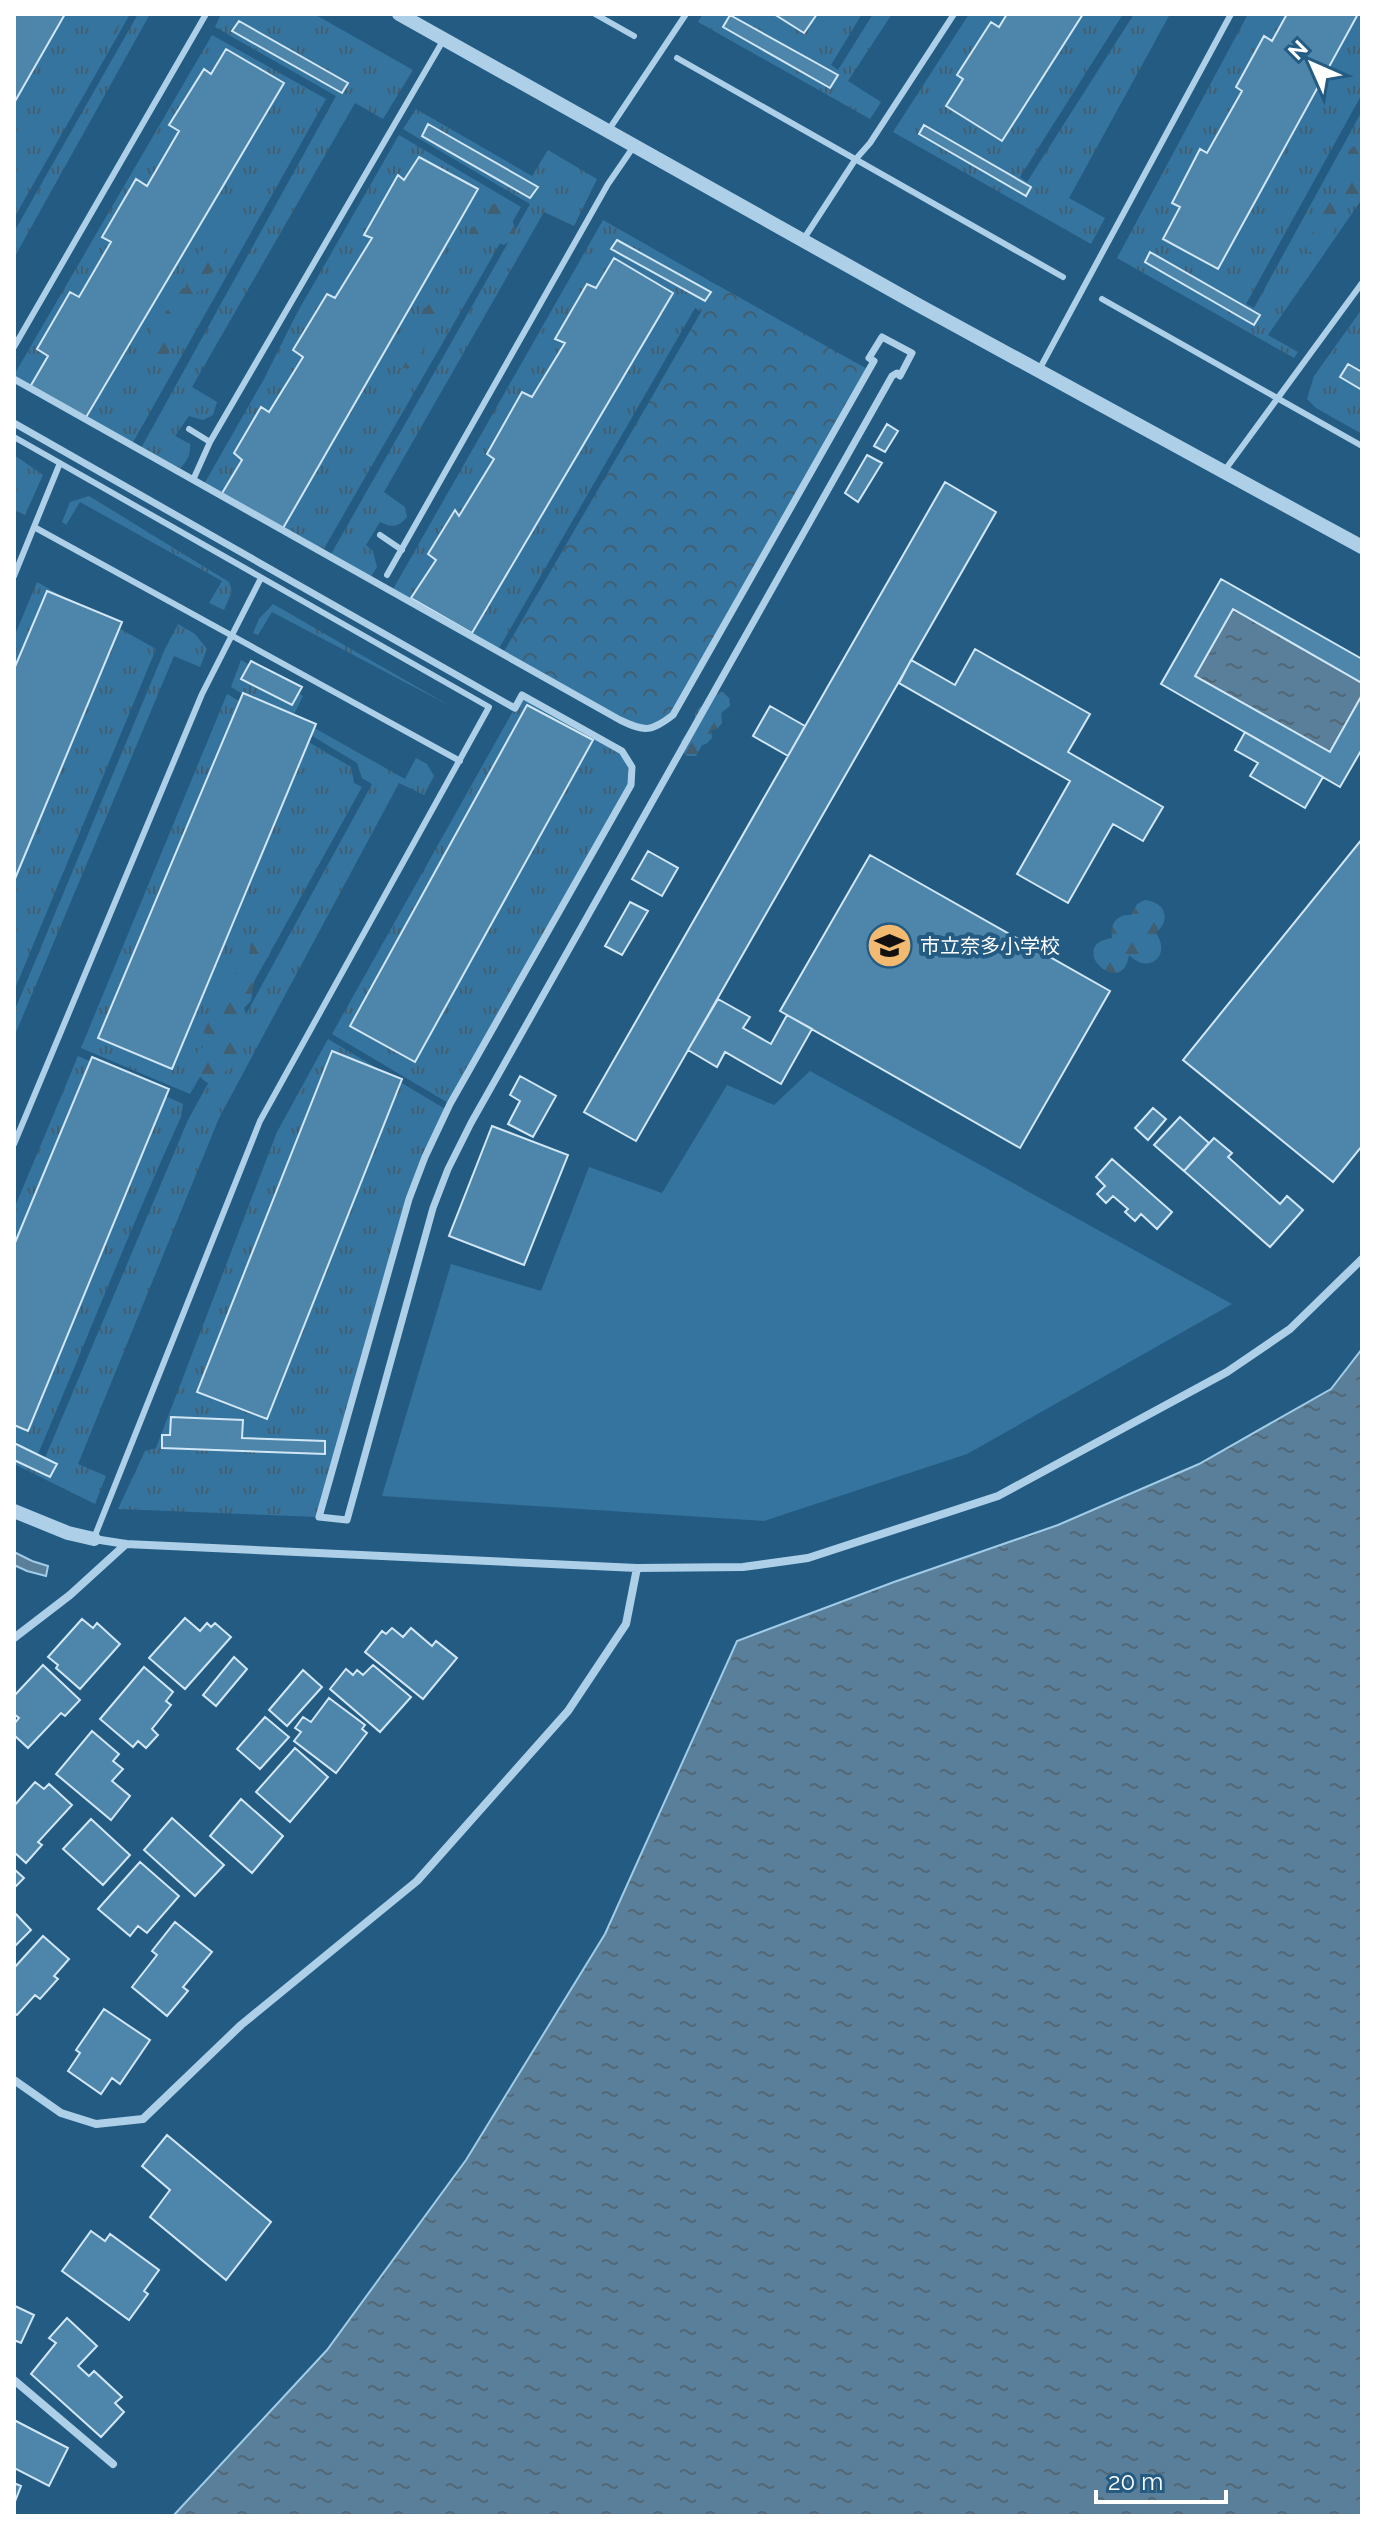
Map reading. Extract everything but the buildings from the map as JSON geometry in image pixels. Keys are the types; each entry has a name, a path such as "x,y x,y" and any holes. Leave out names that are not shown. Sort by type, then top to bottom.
{"street":[{"path":"399,14 1362,547"},
{"path":"14,379 620,720 644,729 657,728 673,715 874,361 869,358 882,337 912,353 900,376 897,373 892,376 478,1110 448,1169 433,1208 347,1520 319,1517 409,1199 450,1104 631,785 632,767 622,751 522,695 515,708 511,706 14,423"},
{"path":"14,1511 68,1533 126,1544 637,1568 743,1567 808,1558 998,1496 1227,1372 1290,1329 1362,1259"},
{"path":"14,1638 70,1595 126,1544"},
{"path":"14,2080 61,2113 96,2124 143,2119 241,2025 417,1881 568,1711 626,1624 637,1568"},
{"path":"14,2380 113,2464"}],"lane":[{"path":"14,347 206,14"},
{"path":"595,14 634,36"},
{"path":"608,131 686,14"},
{"path":"803,240 954,14"},
{"path":"1039,370 1231,14"},
{"path":"193,480 210,442 444,39"},
{"path":"677,58 1063,277"},
{"path":"387,575 608,184 634,146"},
{"path":"1225,470 1362,283"},
{"path":"1102,299 1362,446"},
{"path":"14,329 22,334"},
{"path":"189,429 210,442"},
{"path":"14,437 489,707 260,1121 94,1539"},
{"path":"14,576 60,463"},
{"path":"34,527 460,761"},
{"path":"380,535 402,550"},
{"path":"14,1144 202,694 261,578"}],"green space":[{"path":"14,14 130,14 14,218"},
{"path":"92,14 132,14 123,19 117,17 115,20 119,26 115,36 106,41 96,38 90,29 94,18"},
{"path":"138,14 150,14 14,258 14,232"},
{"path":"221,14 314,14 413,70 383,119 355,103 192,387 217,402 213,415 203,420 189,416 175,436 190,444 187,459 178,471 140,450 336,96 215,27"},
{"path":"703,14 862,14 831,65 838,70 873,14 892,14 848,81 881,102 870,119 698,22"},
{"path":"969,14 1123,14 1020,177 1027,182 1134,14 1170,14 1069,198 1105,218 1091,244 893,132"},
{"path":"1248,14 1362,14 1362,94 1246,304 1254,308 1362,111 1362,199 1268,335 1298,352 1294,358 1117,258"},
{"path":"212,35 326,99 131,446 14,379 14,375"},
{"path":"416,109 532,176 548,150 597,179 574,226 544,212 384,492 405,507 407,517 395,526 380,522 366,545 373,551 377,567 370,578 330,556 530,204 403,129"},
{"path":"399,135 521,207 322,552 203,486"},
{"path":"1362,143 1362,196 1354,200 1346,199 1338,219 1330,224 1333,228 1331,236 1324,240 1322,249 1315,253 1308,251 1304,244 1306,236 1313,233 1315,224 1322,219 1320,214 1328,197 1337,193 1334,181 1337,174 1346,166 1349,151"},
{"path":"497,202 507,205 516,228 513,239 504,245 489,235 484,242 476,244 476,255 468,259 461,257 457,249 459,242 470,239 471,228 478,224 489,230 484,218 487,208"},
{"path":"603,220 815,341 785,384 656,390 701,312 695,308 498,650 392,591"},
{"path":"223,221 230,223 234,230 232,238 226,242 226,253 218,257 213,272 202,275 205,281 203,289 196,293 199,299 197,309 183,313 182,324 174,328 177,334 175,345 168,356 158,361 148,359 143,350 152,327 166,322 166,311 174,307 174,292 186,287 187,275 197,273 195,266 199,252 207,249 209,240 215,236 216,225"},
{"path":"717,285 869,370 673,715 644,729 503,653"},
{"path":"437,293 445,295 447,309 439,314 438,323 432,325 431,336 424,340 423,351 416,356 414,365 408,369 400,367 396,360 398,352 405,348 406,339 414,334 415,323 420,320 421,310 428,306 430,296"},
{"path":"1362,309 1362,434 1316,408 1307,399 1314,376"},
{"path":"14,455 43,475 25,515 14,510"},
{"path":"89,496 229,582 232,591 224,610 209,603 222,581 80,502 66,525 62,522 70,502"},
{"path":"37,582 156,649 14,991 14,637"},
{"path":"273,604 450,706 272,612 258,635 253,633 259,619"},
{"path":"178,624 195,634 207,649 200,667 174,656 14,1037 14,1012"},
{"path":"241,660 303,696 293,716 405,779 416,758 427,764 434,776 424,795 399,783 219,1118 78,1464 106,1476 95,1504 14,1464 14,1209 78,1056 183,1104 181,1117 38,1454 45,1458 188,1120 372,784 362,778 357,763 231,687"},
{"path":"714,692 723,692 729,698 730,706 721,713 722,723 711,730 712,738 702,745 696,756 687,756 681,750 681,741 695,722 695,713 700,707 709,707"},
{"path":"227,694 351,767 354,783 362,787 190,1094 81,1048"},
{"path":"522,695 627,757 631,785 450,1104 332,1034"},
{"path":"1145,900 1158,904 1164,912 1164,923 1156,933 1160,941 1159,955 1150,963 1143,963 1129,955 1124,968 1117,973 1108,972 1094,959 1093,950 1099,943 1112,938 1113,924 1118,918 1131,915 1137,904"},
{"path":"257,935 265,935 271,940 271,947 262,968 255,975 251,1001 244,1008 246,1018 238,1034 240,1047 237,1057 219,1086 209,1084 193,1062 198,1051 207,1044 204,1031 221,1001 221,984 241,967 241,960 249,954 251,941"},
{"path":"328,1039 447,1110 425,1157 319,1517 118,1509 145,1451 156,1448 277,1132"},
{"path":"810,1071 1232,1304 967,1454 764,1521 382,1496 451,1264 541,1291 589,1167 662,1193 727,1085 774,1105"}],"water":[{"path":"1233,609 1362,683 1362,695 1330,752 1195,676"},
{"path":"1362,1349 1362,2516 173,2516 327,2350 466,2160 605,1934 737,1641 1058,1525 1199,1464 1331,1389"},
{"path":"14,1552 48,1566 46,1576 14,1565"}],"place":[{"name":"市立奈多小学校","path":"889,946"}]}
